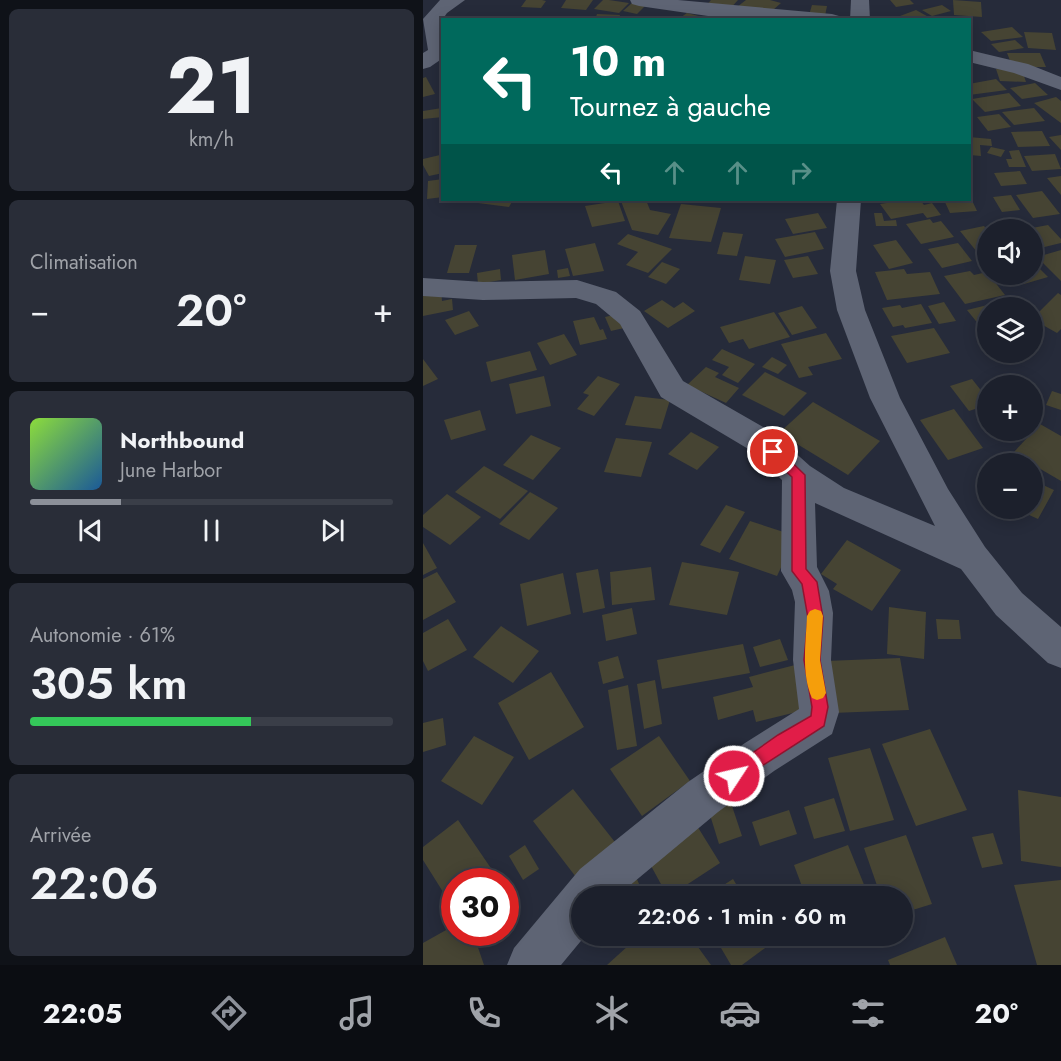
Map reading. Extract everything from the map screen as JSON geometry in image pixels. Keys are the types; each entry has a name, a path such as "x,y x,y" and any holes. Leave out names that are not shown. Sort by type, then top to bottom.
{"street":[{"path":"423,63 438,52 437,39 430,23 437,10 446,3 456,0"},
{"path":"639,0 708,10 807,18"},
{"path":"860,0 860,18"},
{"path":"971,56 1021,68 1061,84"},
{"path":"849,201 843,271 851,310 885,398 936,498 973,558 1009,604 1061,651"},
{"path":"423,286 483,291 577,289 606,298 630,318 672,389 761,441 798,475 832,496 973,558"},
{"path":"595,886 684,811 818,720 820,707 812,660 815,618 809,582 799,571 798,475"},
{"path":"531,965 571,916"}],"building":[{"path":"526,0 546,1 541,8 521,7"},
{"path":"566,0 593,0 586,10 561,8"},
{"path":"603,0 629,3 619,13 594,9"},
{"path":"711,0 738,0 728,11 705,7"},
{"path":"746,0 770,0 781,3 773,10 737,7"},
{"path":"890,0 910,0 914,4 896,7"},
{"path":"953,0 981,2 982,17 954,15"},
{"path":"632,3 645,6 637,14 623,11"},
{"path":"812,5 827,6 825,16 809,15"},
{"path":"942,5 951,11 932,16 922,10"},
{"path":"916,10 930,18 895,18"},
{"path":"687,13 706,18 680,18"},
{"path":"597,14 620,15 619,18 596,18"},
{"path":"1012,27 1023,37 991,41 981,32"},
{"path":"1024,32 1052,33 1056,50 1028,48"},
{"path":"1015,40 1024,48 999,52 991,44"},
{"path":"1007,53 1040,53 1046,67 1027,67 1011,63"},
{"path":"996,69 1022,70 1026,82 1000,81"},
{"path":"426,77 435,94 423,97 423,78"},
{"path":"996,79 1007,90 971,95 971,84"},
{"path":"1035,83 1048,95 1022,99 1010,88"},
{"path":"1009,93 1021,106 985,112 972,99"},
{"path":"1056,97 1061,101 1061,123 1034,103"},
{"path":"441,108 441,117 423,119 423,111"},
{"path":"1034,108 1045,121 1014,125 1002,112"},
{"path":"999,114 1011,127 988,131 977,117"},
{"path":"1042,131 1050,146 1018,147 1011,132"},
{"path":"1061,135 1061,150 1049,137"},
{"path":"971,137 991,139 992,146 980,145 981,156 971,155"},
{"path":"991,147 1005,150 1001,157 987,153"},
{"path":"1019,150 1026,167 1009,167 1006,159 1012,159 1009,151"},
{"path":"1055,154 1061,169 1032,171 1024,156"},
{"path":"440,155 441,173 429,176 423,165 423,159"},
{"path":"1020,171 1027,184 1001,186 994,173"},
{"path":"1061,176 1061,195 1047,178"},
{"path":"441,179 441,197 427,199 428,181"},
{"path":"1042,191 1060,214 1033,218 1016,195"},
{"path":"1011,195 1020,210 1002,212 993,197"},
{"path":"971,198 977,211 950,213 944,201 971,201"},
{"path":"479,201 512,201 509,207 478,203"},
{"path":"618,201 625,221 592,227 585,206"},
{"path":"621,201 646,201 650,210 671,214 658,235 632,230"},
{"path":"900,201 921,201 924,205 932,203 941,215 927,218 923,213 891,219 880,204"},
{"path":"681,204 721,208 711,242 669,238"},
{"path":"818,213 827,228 793,234 785,219"},
{"path":"874,213 882,213 884,221 896,220 897,226 876,226"},
{"path":"930,219 933,223 941,221 954,237 921,244 906,224"},
{"path":"1048,225 1061,239 1061,243 1043,247 1043,226"},
{"path":"977,227 977,252 960,231"},
{"path":"723,232 743,234 737,256 717,254"},
{"path":"815,232 824,249 785,257 775,239"},
{"path":"628,234 672,249 648,273 626,265 638,252 617,244"},
{"path":"896,240 913,263 889,269 873,245"},
{"path":"595,243 604,271 573,276 565,249"},
{"path":"958,243 972,261 942,268 928,249"},
{"path":"455,245 477,245 469,273 447,273"},
{"path":"545,250 549,274 515,280 512,255"},
{"path":"1061,250 1061,281 1043,263 1043,255"},
{"path":"745,256 776,260 770,284 739,280"},
{"path":"808,256 818,274 793,278 784,260"},
{"path":"662,262 680,269 666,284 648,277"},
{"path":"568,268 570,276 558,278 557,270"},
{"path":"500,269 501,280 478,284 477,273"},
{"path":"904,269 907,274 930,272 940,294 887,300 875,272"},
{"path":"970,271 974,275 977,274 977,285 997,285 1005,295 977,297 977,301 965,304 944,276"},
{"path":"441,288 442,301 452,299 453,310 423,316 423,291"},
{"path":"1058,293 1061,295 1061,329 1057,333 1043,325 1043,308"},
{"path":"662,300 674,308 683,302 695,311 668,328 644,311"},
{"path":"944,302 956,321 939,324 928,306"},
{"path":"921,304 932,323 905,328 903,325 893,327 882,308 900,305 902,308"},
{"path":"802,306 817,328 792,335 778,313"},
{"path":"977,308 977,322 967,310"},
{"path":"469,311 479,326 455,335 445,320"},
{"path":"774,312 790,337 749,349 743,339 729,343 720,327"},
{"path":"618,314 624,328 611,331 605,317"},
{"path":"594,317 607,339 580,345 573,321"},
{"path":"934,328 950,353 907,363 891,336"},
{"path":"826,333 842,359 808,367 813,375 799,378 781,344"},
{"path":"564,334 577,355 550,365 537,343"},
{"path":"722,349 755,364 738,383 722,375 729,367 712,360"},
{"path":"530,351 537,370 491,382 486,362"},
{"path":"772,357 787,365 778,374 762,367"},
{"path":"423,359 438,379 423,386"},
{"path":"706,367 719,373 715,377 739,388 726,403 687,385"},
{"path":"765,372 807,393 784,416 742,395"},
{"path":"544,376 551,406 516,414 509,384"},
{"path":"598,376 620,384 594,416 577,409 589,395 583,393"},
{"path":"972,379 977,385 977,408 969,411 950,386"},
{"path":"1052,391 1061,394 1061,410 1046,405"},
{"path":"635,396 670,400 661,429 625,425"},
{"path":"813,402 880,441 848,475 779,433"},
{"path":"954,409 983,448 948,460 920,420"},
{"path":"480,410 486,430 451,440 444,420"},
{"path":"1043,426 1061,436 1061,481 1043,470 1043,453 1013,453 1024,441 1043,441"},
{"path":"691,432 719,447 697,470 668,454"},
{"path":"531,435 561,448 533,480 503,465"},
{"path":"616,438 652,442 641,477 604,472"},
{"path":"484,466 528,491 500,519 455,492"},
{"path":"1043,485 1054,490 1043,510"},
{"path":"530,492 558,508 529,540 499,524"},
{"path":"447,494 481,517 450,545 423,527 423,515"},
{"path":"726,505 745,512 720,553 700,545"},
{"path":"750,521 796,536 777,576 729,559"},
{"path":"847,540 901,570 872,611 833,589 837,584 821,574"},
{"path":"423,543 437,568 423,575"},
{"path":"682,562 739,572 727,615 669,605"},
{"path":"651,567 655,600 612,605 610,572"},
{"path":"598,569 605,608 583,613 576,573"},
{"path":"437,572 456,602 423,620 423,579"},
{"path":"563,573 571,614 527,626 520,584"},
{"path":"889,607 926,612 924,659 887,654"},
{"path":"632,608 637,634 606,641 602,615"},
{"path":"448,619 467,650 428,671 423,661 423,633"},
{"path":"936,619 959,620 961,639 938,639"},
{"path":"501,626 539,651 513,683 473,657"},
{"path":"780,639 788,660 760,667 753,647"},
{"path":"743,644 750,673 662,689 657,660"},
{"path":"618,656 624,678 603,684 598,662"},
{"path":"900,658 909,710 832,713 826,661"},
{"path":"795,665 809,709 756,722 753,710 718,720 713,697 753,687 749,677"},
{"path":"551,672 584,727 529,760 498,703"},
{"path":"655,680 662,724 644,729 637,684"},
{"path":"628,685 637,746 617,750 608,690"},
{"path":"443,718 446,745 423,752 423,723"},
{"path":"930,729 967,810 916,826 882,744"},
{"path":"474,736 514,757 482,805 441,781"},
{"path":"659,736 690,781 642,816 610,769"},
{"path":"870,748 894,820 850,831 828,758"},
{"path":"573,789 618,846 579,881 533,821"},
{"path":"1018,790 1061,797 1061,867 1021,861"},
{"path":"728,794 742,836 719,844 706,802"},
{"path":"834,798 845,831 814,839 804,807"},
{"path":"789,810 797,834 760,846 752,822"},
{"path":"458,820 491,868 441,868 441,889 423,860 423,847"},
{"path":"694,821 720,863 685,886 662,886 644,853"},
{"path":"993,833 1003,864 982,868 972,837"},
{"path":"906,835 932,904 913,910 913,886 877,886 864,848"},
{"path":"525,845 539,869 523,880 519,868 516,868 509,856"},
{"path":"848,845 865,886 802,886 794,865"},
{"path":"635,875 640,886 626,886"},
{"path":"733,879 737,886 722,886"},
{"path":"1061,880 1061,965 1037,965 1014,885"},
{"path":"441,933 441,946 477,946 484,965 423,965 423,943"},
{"path":"945,937 957,965 890,965 888,960"},
{"path":"628,946 697,946 711,965 607,965"},
{"path":"720,946 768,946 742,965 731,965"}],"slow traffic":[{"path":"815,616 812,660 817,693"}],"route":[{"path":"734,776 818,720 820,707 812,660 815,618 809,582 799,571 798,475 773,452"}]}
